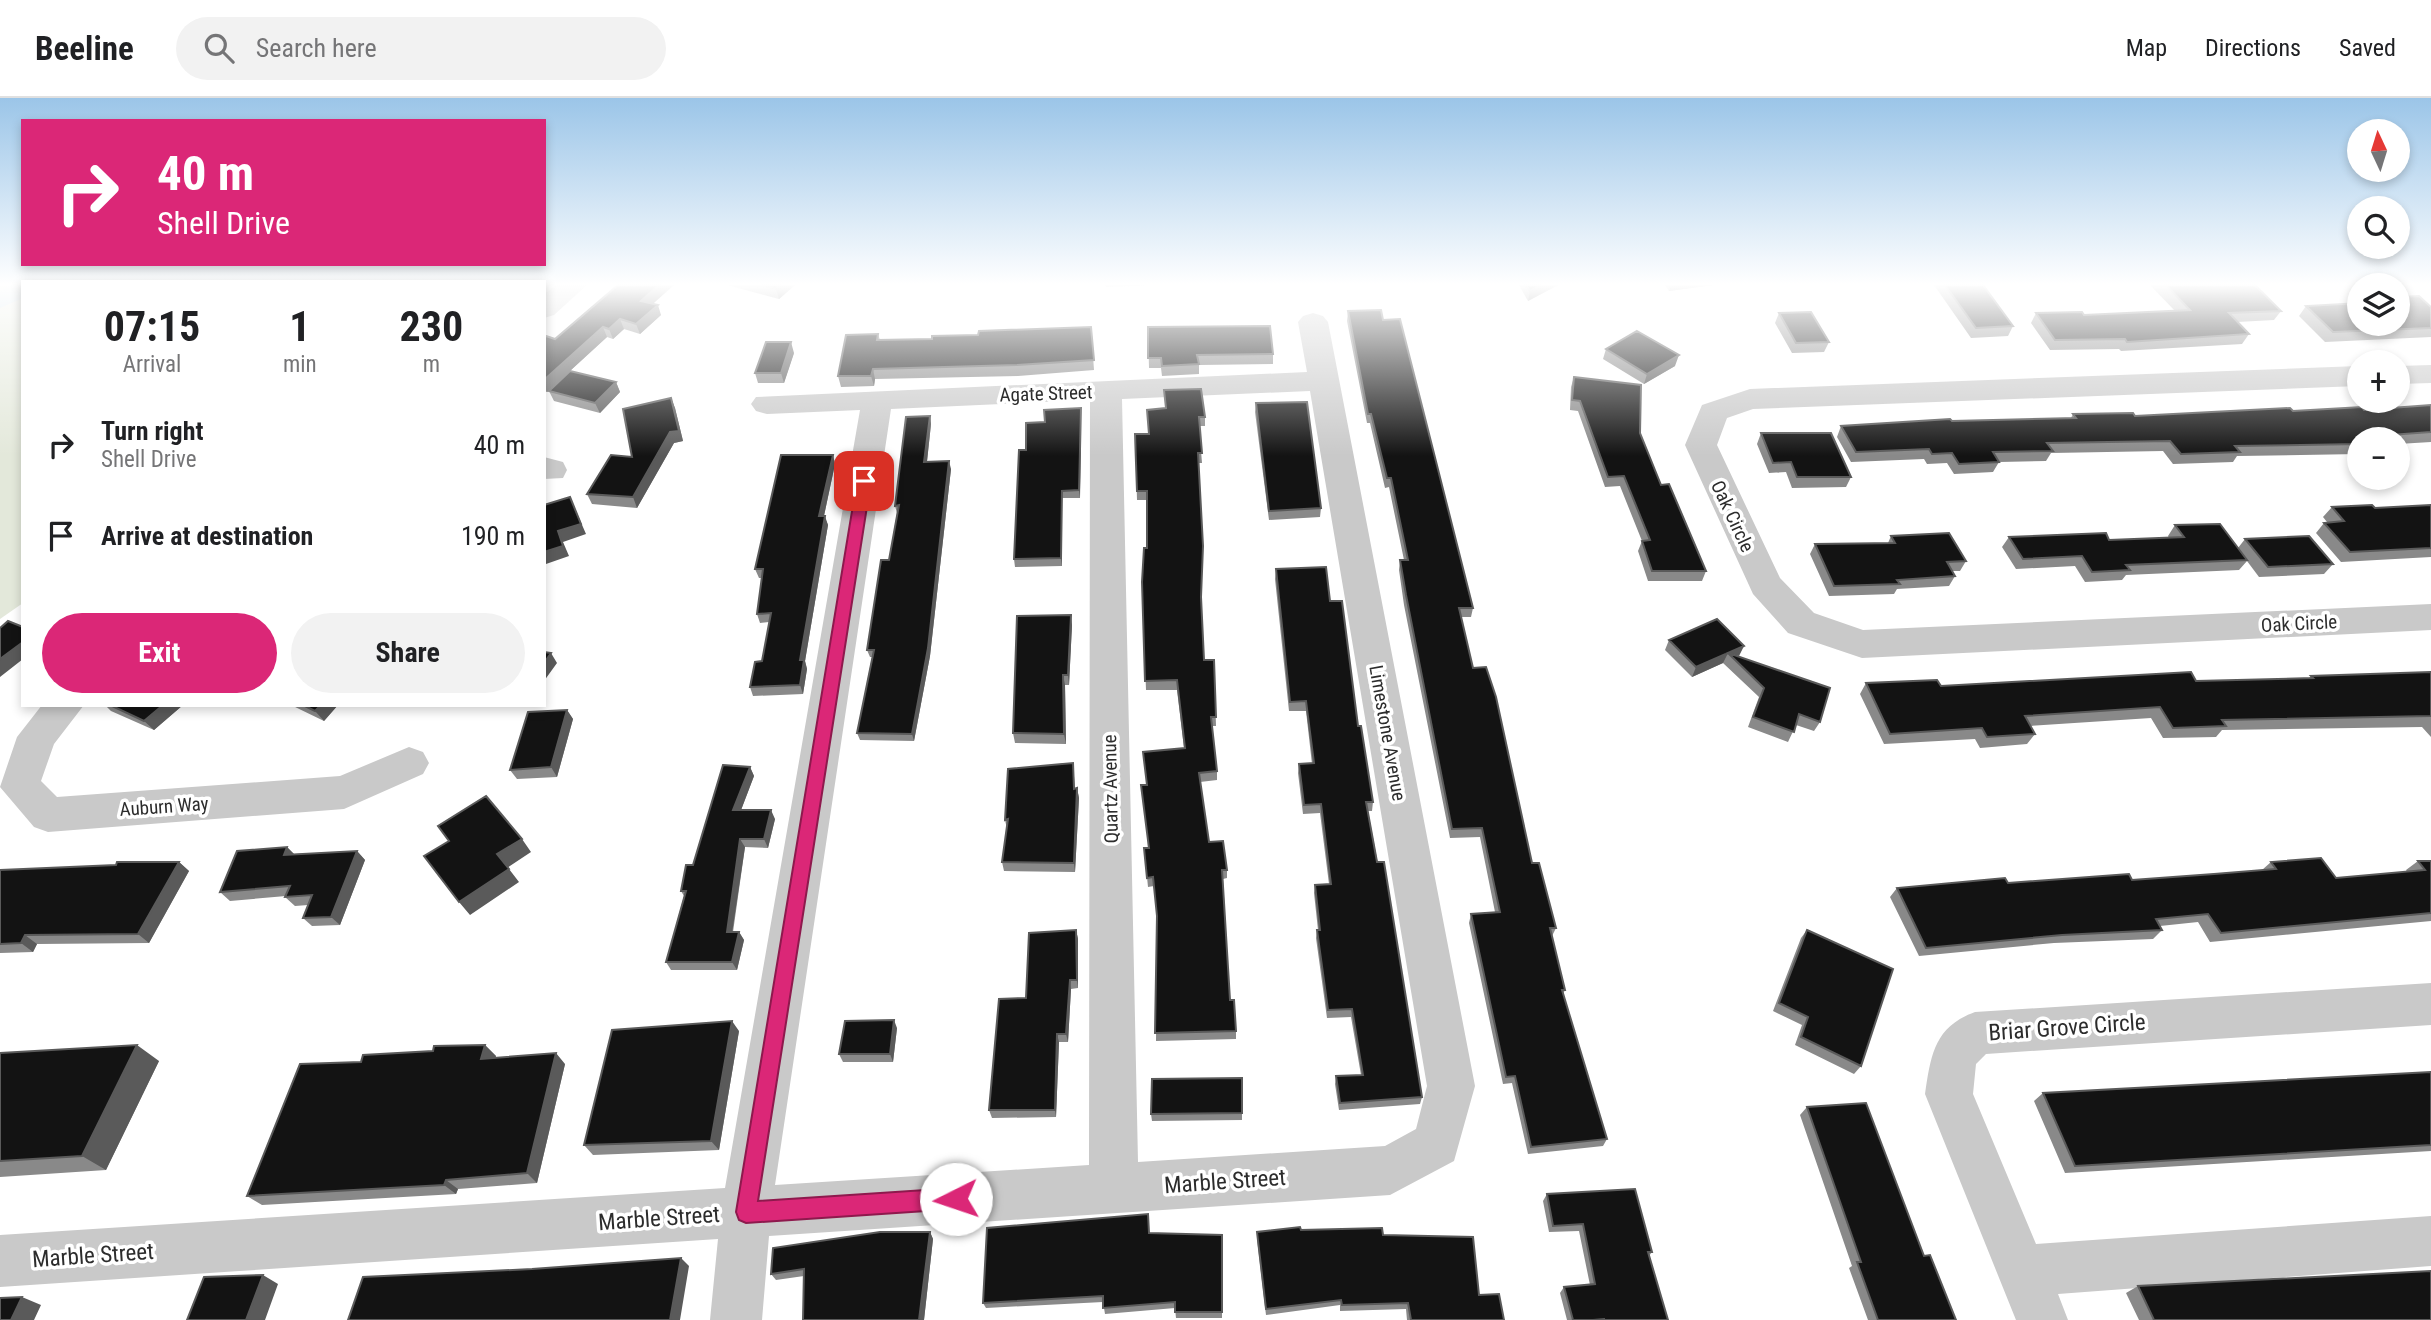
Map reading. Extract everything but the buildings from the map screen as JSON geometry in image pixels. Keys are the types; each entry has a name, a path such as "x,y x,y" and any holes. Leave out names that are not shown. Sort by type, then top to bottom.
{"street":[{"name":"Limestone Avenue","path":"1317,342 1451,1086 1437,1144"},
{"path":"2410,375 2431,374"},
{"name":"Oak Circle","path":"2347,376 1750,399 1713,412 1701,445 1766,585 1801,623 1863,644 2431,617"},
{"name":"Agate Street","path":"767,404 1324,381"},
{"name":"Quartz Avenue","path":"1106,390 1114,1188"},
{"path":"736,1320 746,1212 877,400"},
{"name":"Auburn Way","path":"63,707 37,737 19,785 48,815 344,792 409,763"},
{"name":"Briar Grove Circle","path":"2042,1320 1949,1094 1954,1055 1975,1033 2431,1004"},
{"name":"Marble Street","path":"0,1261 1390,1170 1437,1144"},
{"path":"2022,1271 2431,1241"}],"shaded area":[{"path":"0,342 21,342 21,604 0,619"}],"route":[{"path":"864,481 746,1212 956,1199"}]}
